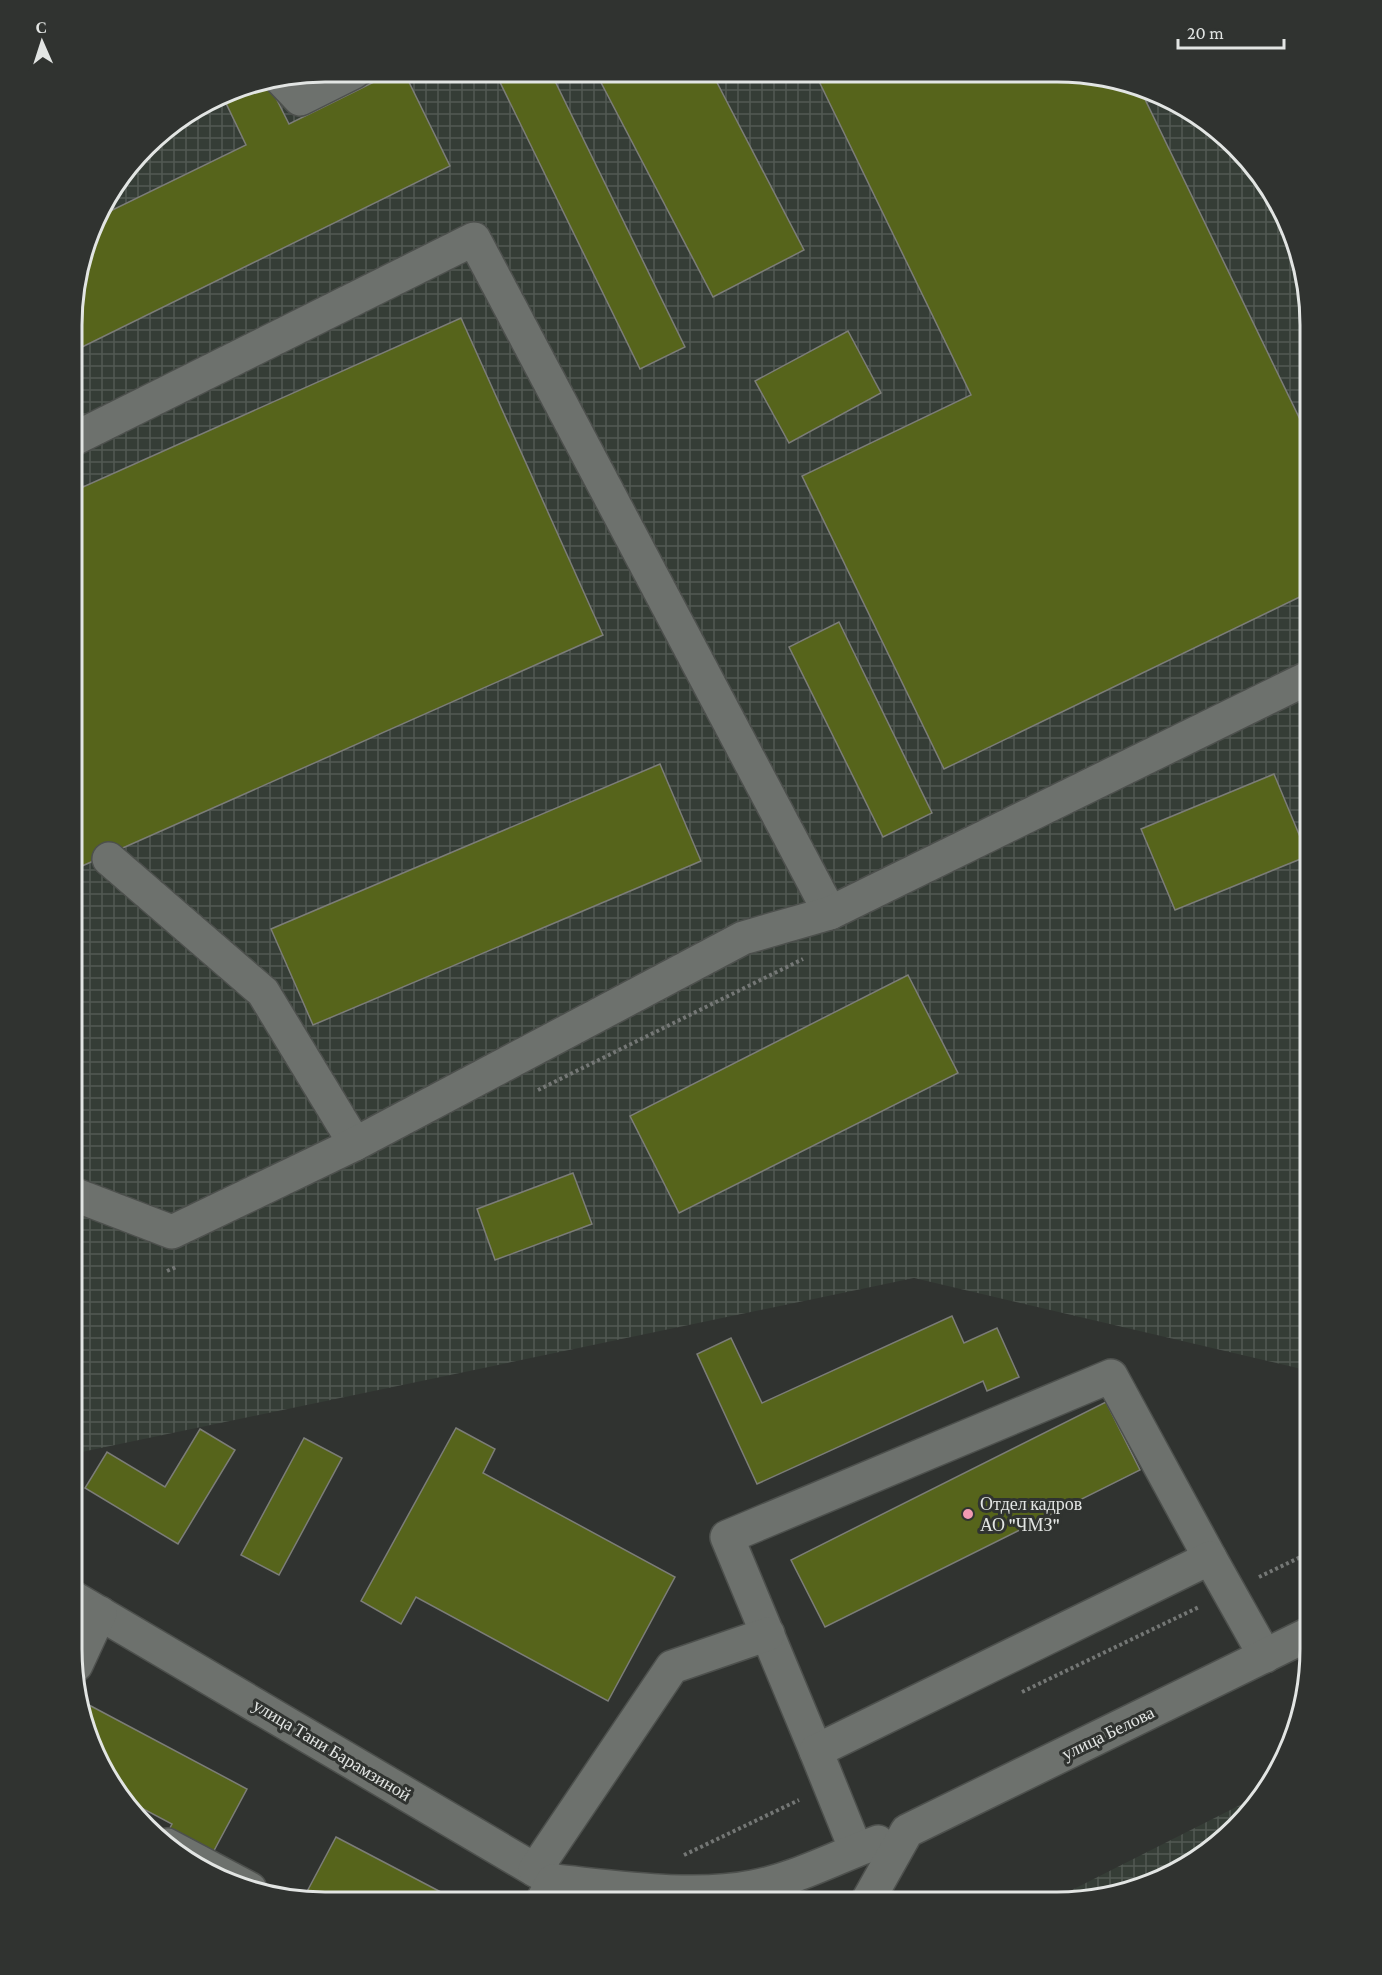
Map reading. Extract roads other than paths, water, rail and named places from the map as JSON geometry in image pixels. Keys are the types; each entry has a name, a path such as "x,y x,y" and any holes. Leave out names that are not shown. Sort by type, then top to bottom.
{"street":[{"path":"287,86 300,99 334,82"},
{"path":"82,435 474,238 830,913"},
{"path":"82,1197 172,1232 355,1144 743,938 830,913 1300,682"},
{"path":"109,860 263,992 355,1144"},
{"path":"82,1180 172,1232"},
{"path":"856,1850 727,1537 1111,1376 1265,1656"},
{"path":"816,1751 1210,1558"},
{"name":"улица Тани Барамзиной","path":"82,1603 543,1884 565,1892"},
{"path":"82,1652 100,1613"},
{"path":"543,1884 672,1667 768,1634"},
{"name":"улица Белова","path":"543,1884 640,1890 705,1891 752,1887 786,1879 856,1850 908,1832 1300,1639"},
{"path":"873,1892 908,1832"}],"place":[{"name":"Отдел кадров АО \"ЧМЗ\"","path":"968,1514"}]}
